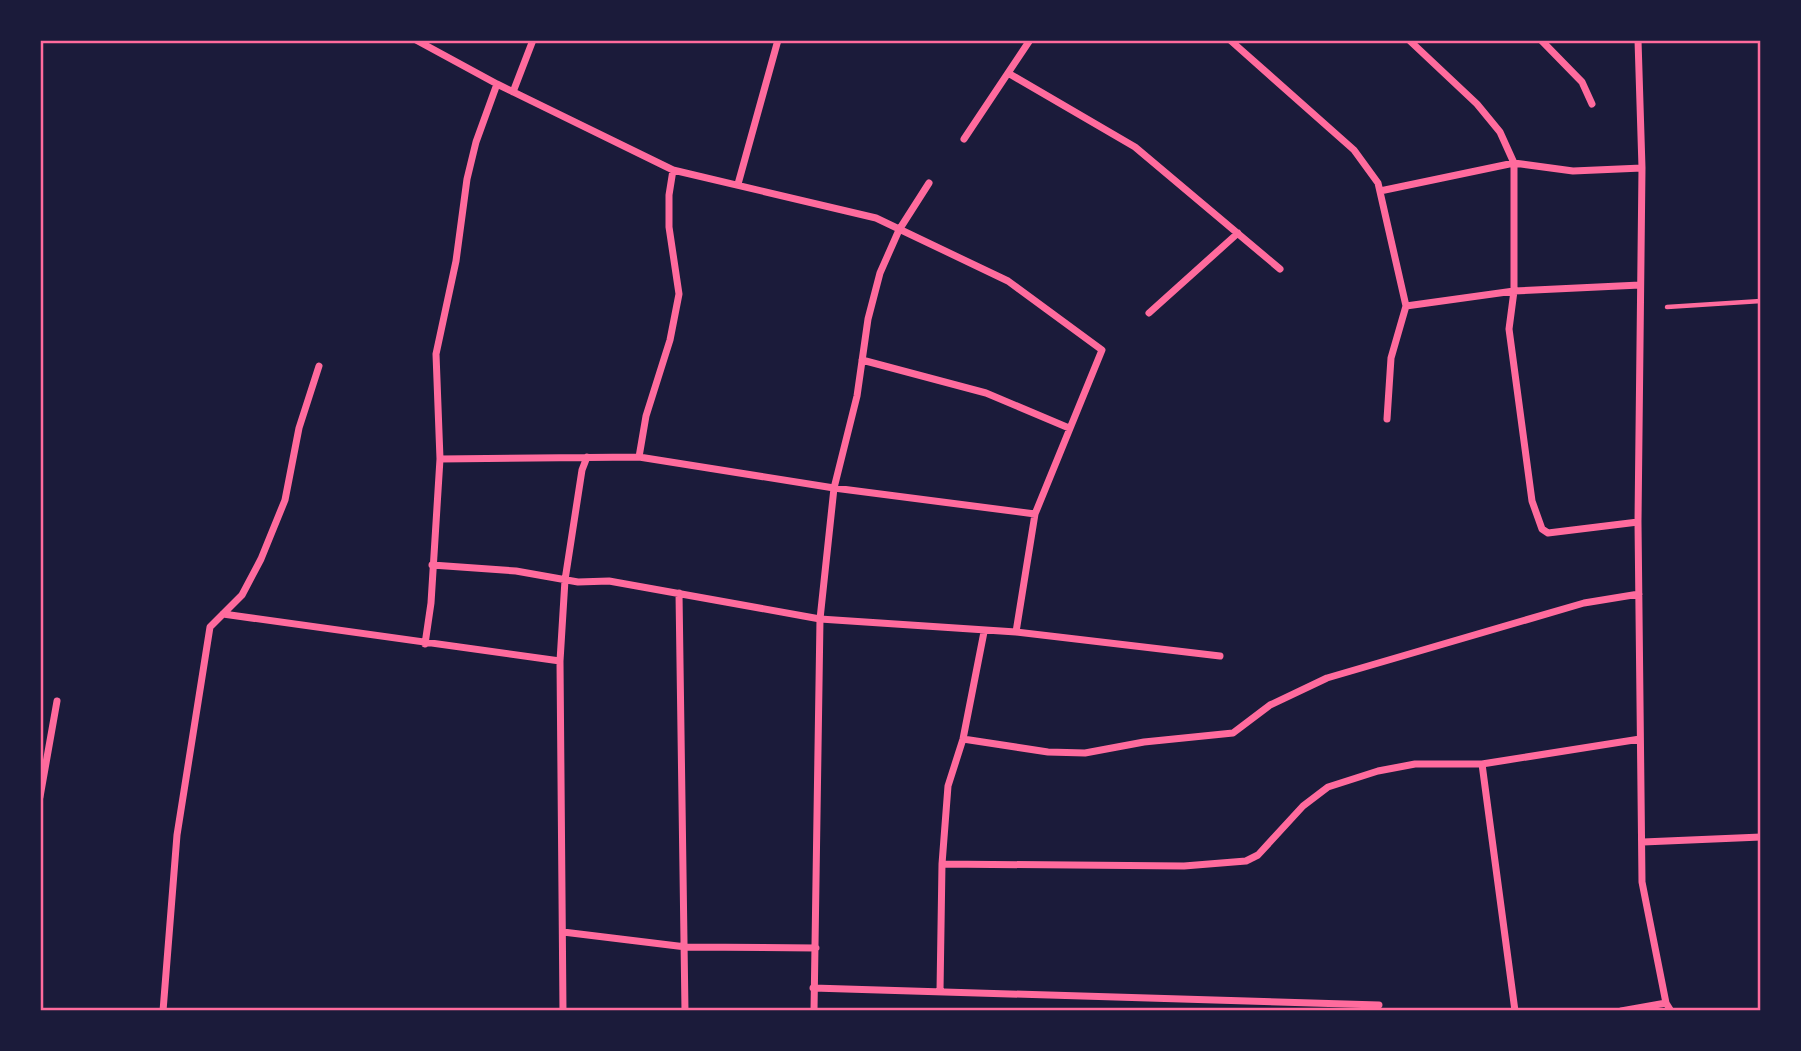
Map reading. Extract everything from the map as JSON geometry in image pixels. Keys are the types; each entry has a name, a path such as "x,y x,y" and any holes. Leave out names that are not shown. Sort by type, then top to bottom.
{"street":[{"path":"416,40 496,84 673,170 876,218 1008,281 1102,350 1035,514 1016,632"},
{"path":"513,92 533,40"},
{"path":"738,184 778,40"},
{"path":"964,139 1030,40"},
{"path":"1230,40 1354,150 1378,183 1406,306 1391,358 1387,419"},
{"path":"1409,40 1477,104 1500,132 1514,163 1514,291 1509,329 1516,399 1532,501 1542,529 1548,533 1638,522"},
{"path":"1541,40 1582,82 1592,104"},
{"path":"1638,40 1642,168 1638,522 1642,882 1667,1003 1671,1011"},
{"path":"1008,73 1135,147 1280,269"},
{"path":"425,644 432,603 432,565 440,460 438,342 456,261 475,142 496,84"},
{"path":"1380,191 1514,163 1573,170 1642,168"},
{"path":"639,457 655,383 670,340 679,294 669,227 668,195 673,170"},
{"path":"814,1011 820,619 834,488 858,396 868,319 880,273 899,230 929,183"},
{"path":"1149,313 1238,233"},
{"path":"1406,306 1514,291 1640,285"},
{"path":"862,360 986,393 1069,428"},
{"path":"163,1011 177,835 210,627 242,594 261,559 285,500 299,428 320,366"},
{"path":"563,1011 560,661 565,580 582,470 587,457"},
{"path":"440,460 639,457 834,488 1035,514"},
{"path":"432,565 516,571 565,580 609,581 820,619 984,632 1016,632 1220,656"},
{"path":"679,593 685,1011"},
{"path":"964,739 1048,752 1085,752 1144,742 1233,733 1270,705 1327,678 1584,603 1639,594"},
{"path":"223,614 560,661"},
{"path":"940,990 942,864 948,786 964,739 984,632"},
{"path":"40,797 57,701"},
{"path":"942,864 1170,866 1246,861 1258,855 1303,806 1328,787 1398,765 1482,764 1640,738"},
{"path":"1482,764 1515,1011"},
{"path":"1643,842 1761,836"},
{"path":"564,932 686,947 816,948"},
{"path":"813,988 1379,1005"},
{"path":"1621,1011 1667,1003"}],"lane":[{"path":"1667,307 1761,301"}]}
